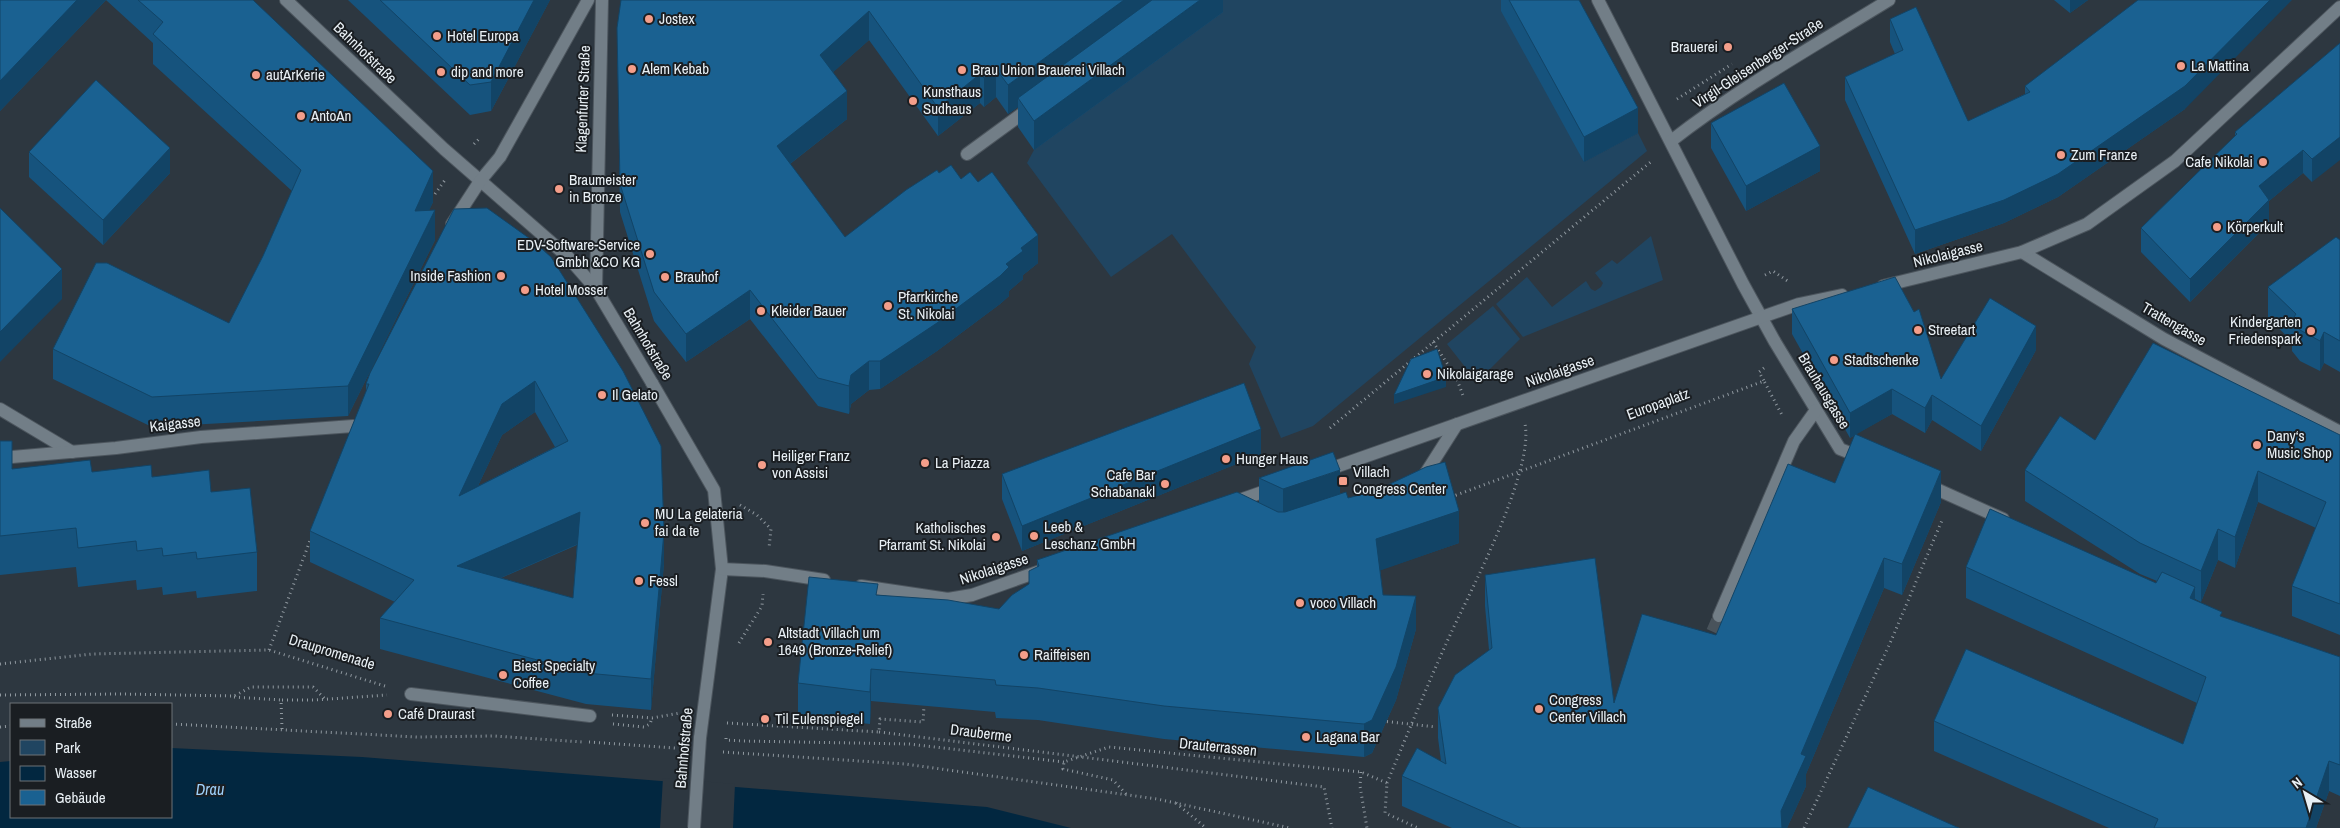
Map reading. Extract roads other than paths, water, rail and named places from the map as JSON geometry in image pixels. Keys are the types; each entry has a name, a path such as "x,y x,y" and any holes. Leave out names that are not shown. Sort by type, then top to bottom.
{"street":[{"name":"Bahnhofstraße","path":"286,0 480,182 568,257 596,289 714,490 722,569 700,738 694,828"},
{"name":"Klagenfurter Straße","path":"480,182 500,157 588,0"},
{"name":"Klagenfurter Straße","path":"596,289 602,0"},
{"name":"Brauhausgasse","path":"1598,0 1761,317 1816,410 1840,449 1876,464"},
{"name":"Virgil-Gleisenberger-Straße","path":"1671,140 1784,64 1889,0"},
{"name":"Nikolaigasse","path":"1874,288 2022,252 2087,224 2175,161 2340,7"},
{"path":"967,154 1037,103"},
{"path":"447,235 460,209 480,182"},
{"name":"Trattengasse","path":"2022,252 2164,339 2340,432"},
{"name":"Nikolaigasse","path":"1310,476 1799,304 1855,292"},
{"path":"0,410 72,452"},
{"path":"1719,616 1794,441 1816,410"},
{"name":"Kaigasse","path":"0,458 355,422 346,443"},
{"path":"1413,493 1457,424"},
{"path":"1910,478 1952,495 2015,525"},
{"path":"1234,515 1221,507 1284,485"},
{"name":"Nikolaigasse","path":"852,584 948,599 972,595 1055,566"},
{"path":"722,569 765,571 832,582"},
{"path":"411,694 590,716"}],"water":[{"name":"Drau","path":"172,748 362,757 987,807 1071,828 0,828 0,762 10,761 10,818 172,818"}],"tunnel":[{"path":"1705,648 1719,616"}],"place":[{"name":"Jostex","path":"649,19"},
{"name":"Hotel Europa","path":"437,36"},
{"name":"Brauerei","path":"1728,47"},
{"name":"La Mattina","path":"2181,66"},
{"name":"Alem Kebab","path":"632,69"},
{"name":"Brau Union Brauerei Villach","path":"962,70"},
{"name":"dip and more","path":"441,72"},
{"name":"autArKerie","path":"256,75"},
{"name":"Kunsthaus Sudhaus","path":"913,101"},
{"name":"AntoAn","path":"301,116"},
{"name":"Zum Franze","path":"2061,155"},
{"name":"Cafe Nikolai","path":"2263,162"},
{"name":"Braumeister in Bronze","path":"559,189"},
{"name":"Körperkult","path":"2217,227"},
{"name":"EDV-Software-Service Gmbh &CO KG","path":"650,254"},
{"name":"Inside Fashion","path":"501,276"},
{"name":"Brauhof","path":"665,277"},
{"name":"Hotel Mosser","path":"525,290"},
{"name":"Pfarrkirche St. Nikolai","path":"888,306"},
{"name":"Kleider Bauer","path":"761,311"},
{"name":"Streetart","path":"1918,330"},
{"name":"Kindergarten Friedenspark","path":"2311,331"},
{"name":"Stadtschenke","path":"1834,360"},
{"name":"Nikolaigarage","path":"1427,374"},
{"name":"Il Gelato","path":"602,395"},
{"name":"Dany‘s Music Shop","path":"2257,445"},
{"name":"Hunger Haus","path":"1226,459"},
{"name":"La Piazza","path":"925,463"},
{"name":"Heiliger Franz von Assisi","path":"762,465"},
{"name":"Villach Congress Center","path":"1343,481"},
{"name":"Cafe Bar Schabanakl","path":"1165,484"},
{"name":"MU La gelateria fai da te","path":"645,523"},
{"name":"Leeb & Leschanz GmbH","path":"1034,536"},
{"name":"Katholisches Pfarramt St. Nikolai","path":"996,537"},
{"name":"Fessl","path":"639,581"},
{"name":"voco Villach","path":"1300,603"},
{"name":"Altstadt Villach um 1649 (Bronze-Relief)","path":"768,642"},
{"name":"Raiffeisen","path":"1024,655"},
{"name":"Biest Specialty Coffee","path":"503,675"},
{"name":"Congress Center Villach","path":"1539,709"},
{"name":"Café Draurast","path":"388,714"},
{"name":"Til Eulenspiegel","path":"765,719"},
{"name":"Lagana Bar","path":"1306,737"}]}
